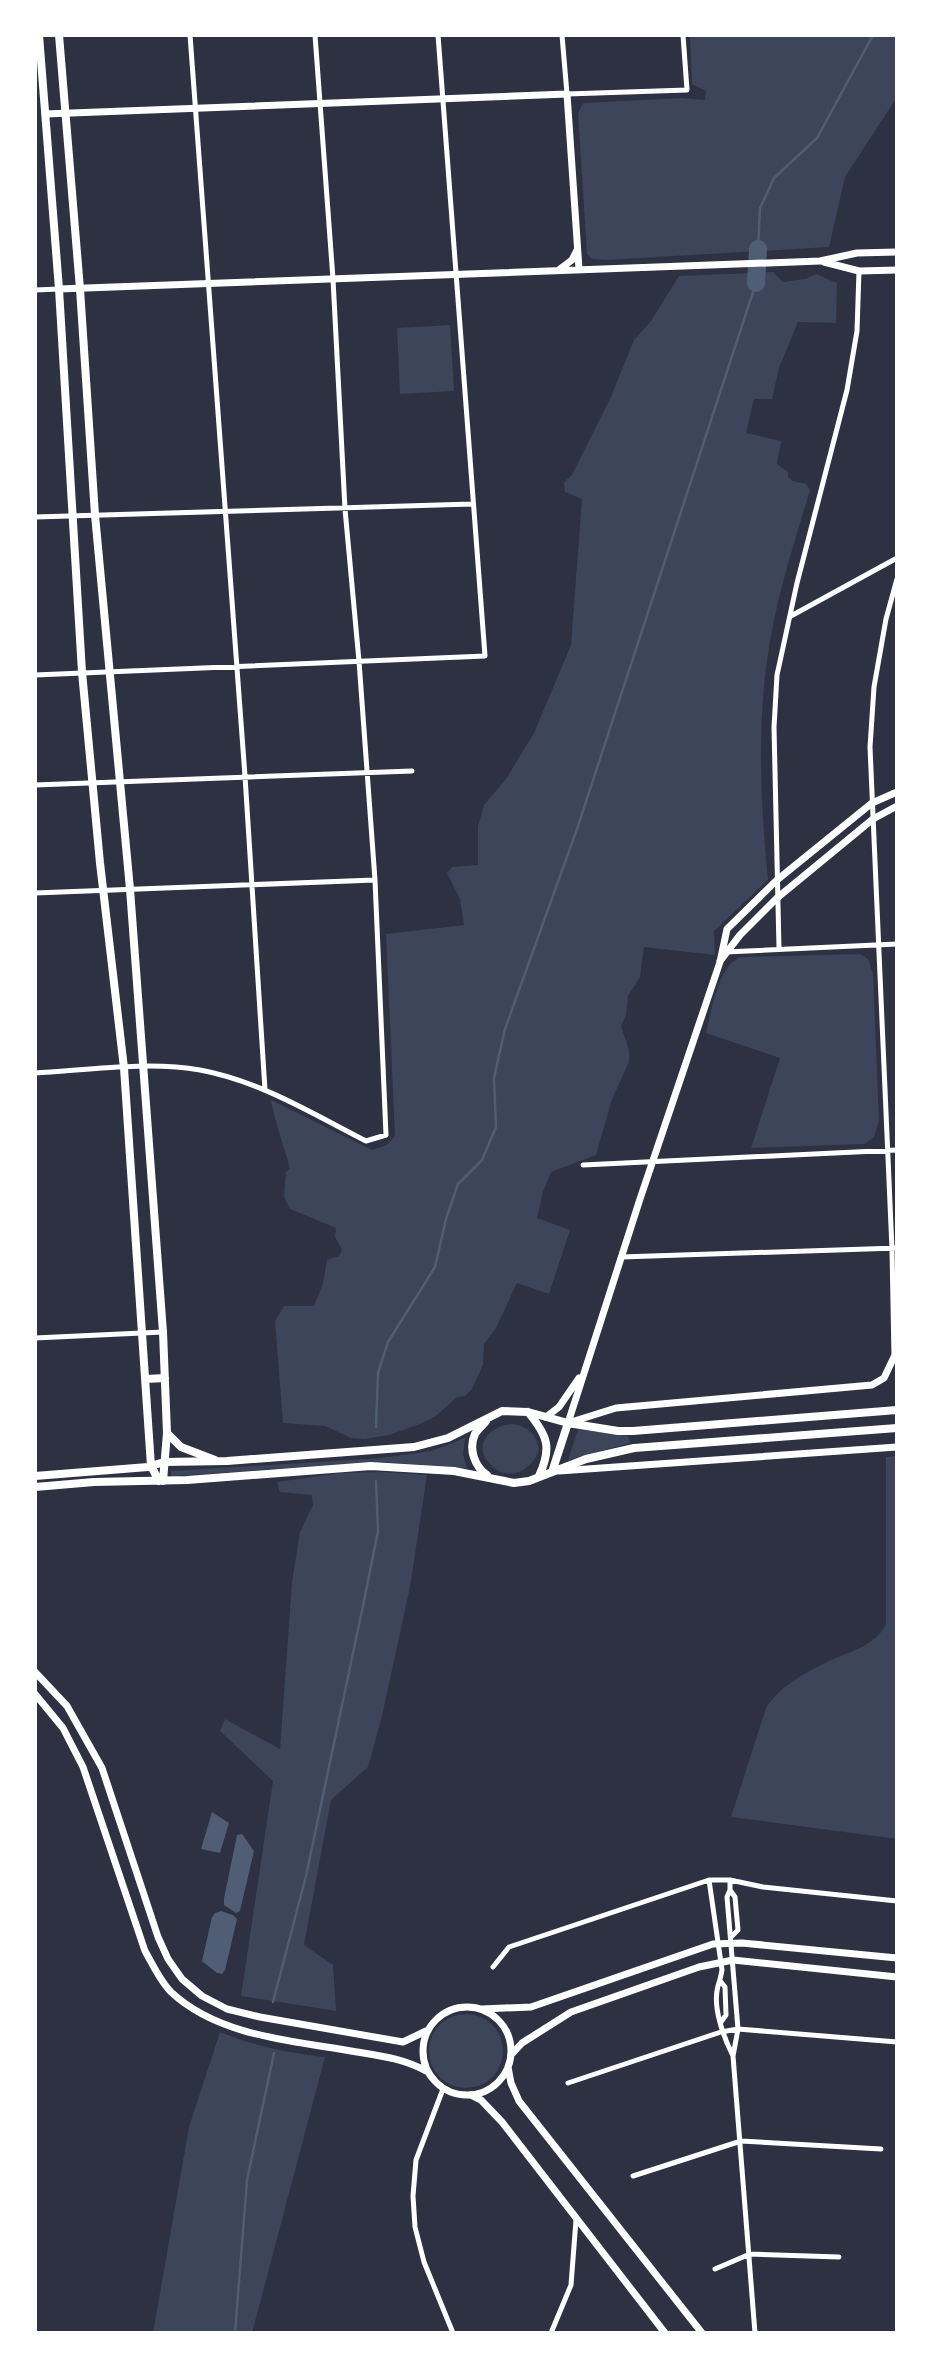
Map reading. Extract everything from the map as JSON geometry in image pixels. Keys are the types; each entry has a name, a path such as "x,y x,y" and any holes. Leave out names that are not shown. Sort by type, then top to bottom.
{"main road":[{"path":"40,35 59,289 82,672 103,890 124,1068 151,1466 161,1481"},
{"path":"59,35 95,515 130,889 163,1332 167,1433 161,1481"},
{"path":"146,1379 165,1378"},
{"path":"35,1476 151,1466 164,1462 223,1462 414,1447 448,1438 502,1411 528,1412 612,1431 633,1431 897,1410"},
{"path":"528,1412 539,1425 546,1440 547,1450 539,1476"},
{"path":"488,1476 479,1470 472,1449 475,1435 490,1416"},
{"path":"552,1472 568,1423"},
{"path":"35,1487 94,1482 187,1480 371,1466 436,1469 488,1476 514,1483 586,1459 634,1448 897,1427"},
{"path":"167,1433 181,1447 223,1462"}],"street":[{"path":"190,35 253,886 265,1090"},
{"path":"35,1073 124,1068 199,1070 265,1090 366,1141 386,1135 375,880 345,509 315,35"},
{"path":"35,675 485,656 438,35"},
{"path":"562,35 579,269"},
{"path":"35,114 687,90 683,35"},
{"path":"558,270 572,260 578,250"},
{"path":"35,290 820,261 858,253 897,252"},
{"path":"820,261 859,271 897,270"},
{"path":"779,948 774,727 778,675 804,556 848,390 857,331 859,271"},
{"path":"35,517 472,505"},
{"path":"791,616 897,558"},
{"path":"568,1423 616,1408 872,1385 884,1378 896,1359 894,1249 870,747 873,687 897,579"},
{"path":"35,785 412,771"},
{"path":"725,952 727,929 778,880 872,803 897,792"},
{"path":"568,1423 653,1160 725,952 777,898 873,819 897,806"},
{"path":"35,893 375,880"},
{"path":"725,952 897,944"},
{"path":"583,1165 897,1150"},
{"path":"621,1257 894,1249"},
{"path":"35,1338 163,1332"},
{"path":"546,1417 559,1407 587,1365"},
{"path":"552,1472 897,1447"},
{"path":"35,1672 70,1710 102,1768 158,1937 168,1959 182,1979 202,1996 227,2009 260,2017 403,2042 426,2031"},
{"path":"35,1694 63,1728 83,1767 145,1951 156,1972 171,1991 196,2010 229,2026 258,2034 388,2056 409,2062 428,2072"},
{"path":"709,1880 721,1963 721,1982 718,1987 721,2032 733,2056"},
{"path":"494,1967 509,1947 709,1880 730,1880 762,1887 897,1901"},
{"path":"730,1880 730,1890 735,1897 738,1930 732,1940 738,2029 733,2056 755,2333"},
{"path":"665,2333 502,2122 481,2100 443,2089 428,2072 422,2045 426,2031 433,2021 454,2008 531,2007 732,1940 897,1958"},
{"path":"511,2055 522,2043 571,2011 699,1967 733,1960 897,1977"},
{"path":"471,2095 494,2086 508,2067 511,2055 510,2040 505,2027 495,2016 482,2009"},
{"path":"568,2083 721,2032 738,2029 897,2042"},
{"path":"508,2067 519,2101 702,2333"},
{"path":"443,2089 416,2160 413,2196 415,2227 425,2262 453,2333"},
{"path":"633,2176 741,2141 881,2149"},
{"path":"551,2333 571,2285 576,2220"},
{"path":"715,2269 750,2254 839,2257"}],"shaded area":[{"path":"690,35 897,35 897,97 845,177 829,247 606,260 592,259 587,254 578,113 583,103 682,98 705,100 706,91 692,84"},
{"path":"773,272 783,282 805,279 816,274 837,283 836,323 798,322 779,368 772,399 754,399 746,433 781,441 777,464 788,472 788,477 793,481 806,484 810,490 770,639 764,688 761,770 768,880 714,931 715,955 644,947 640,977 628,996 626,1015 621,1026 629,1050 629,1062 612,1099 596,1155 551,1172 543,1192 537,1218 570,1230 549,1294 517,1283 496,1328 484,1344 483,1365 472,1389 465,1396 457,1397 436,1416 389,1435 351,1438 325,1426 283,1423 275,1321 284,1306 314,1306 323,1283 327,1260 339,1256 342,1250 335,1237 336,1228 290,1209 284,1197 286,1172 290,1169 271,1100 372,1150 387,1145 395,1136 386,934 464,925 460,899 447,873 452,867 478,865 478,826 484,805 506,779 534,733 571,645 582,499 565,492 564,482 572,475 610,399 634,340 651,321 679,276"},
{"path":"450,325 454,391 400,394 397,328"},
{"path":"860,954 868,959 873,974 879,1121 874,1137 865,1144 751,1148 780,1058 706,1033 722,977 735,960 743,957"},
{"path":"513,1424 530,1432 539,1449 532,1463 526,1468 520,1472 505,1473 485,1458 483,1444 497,1428"},
{"path":"578,1429 628,1436 630,1443 568,1460"},
{"path":"465,1438 463,1454 467,1468 383,1462 171,1476 171,1471 382,1458 431,1451"},
{"path":"897,1456 897,1839 731,1817 766,1708 772,1700 802,1676 867,1644 886,1625 886,1457"},
{"path":"340,1473 427,1475 410,1587 382,1716 368,1767 331,1800 304,1945 333,1965 336,2011 241,1996 273,1781 220,1731 225,1719 280,1749 292,1582 300,1532 313,1505 312,1495 280,1492 277,1482"},
{"path":"212,1812 229,1823 220,1853 201,1849"},
{"path":"242,1834 254,1851 240,1911 236,1913 224,1905 224,1898 237,1835"},
{"path":"221,1911 237,1919 222,1974 202,1961 212,1917"},
{"path":"466,2014 487,2020 497,2030 503,2051 497,2072 487,2082 466,2088 445,2082 435,2072 429,2051 435,2030 445,2020"},
{"path":"220,2032 271,2048 325,2057 252,2333 153,2333 189,2127"}],"waterway":[{"path":"758,249 760,208 774,178 817,138 873,35"},
{"path":"756,283 758,249"},
{"path":"376,1427 378,1373 388,1342 435,1267 446,1219 458,1184 482,1160 496,1127 494,1078 505,1029 577,829 756,283"},
{"path":"273,2002 306,1876 378,1531 376,1481"},
{"path":"235,2333 247,2180 274,2053"}]}
